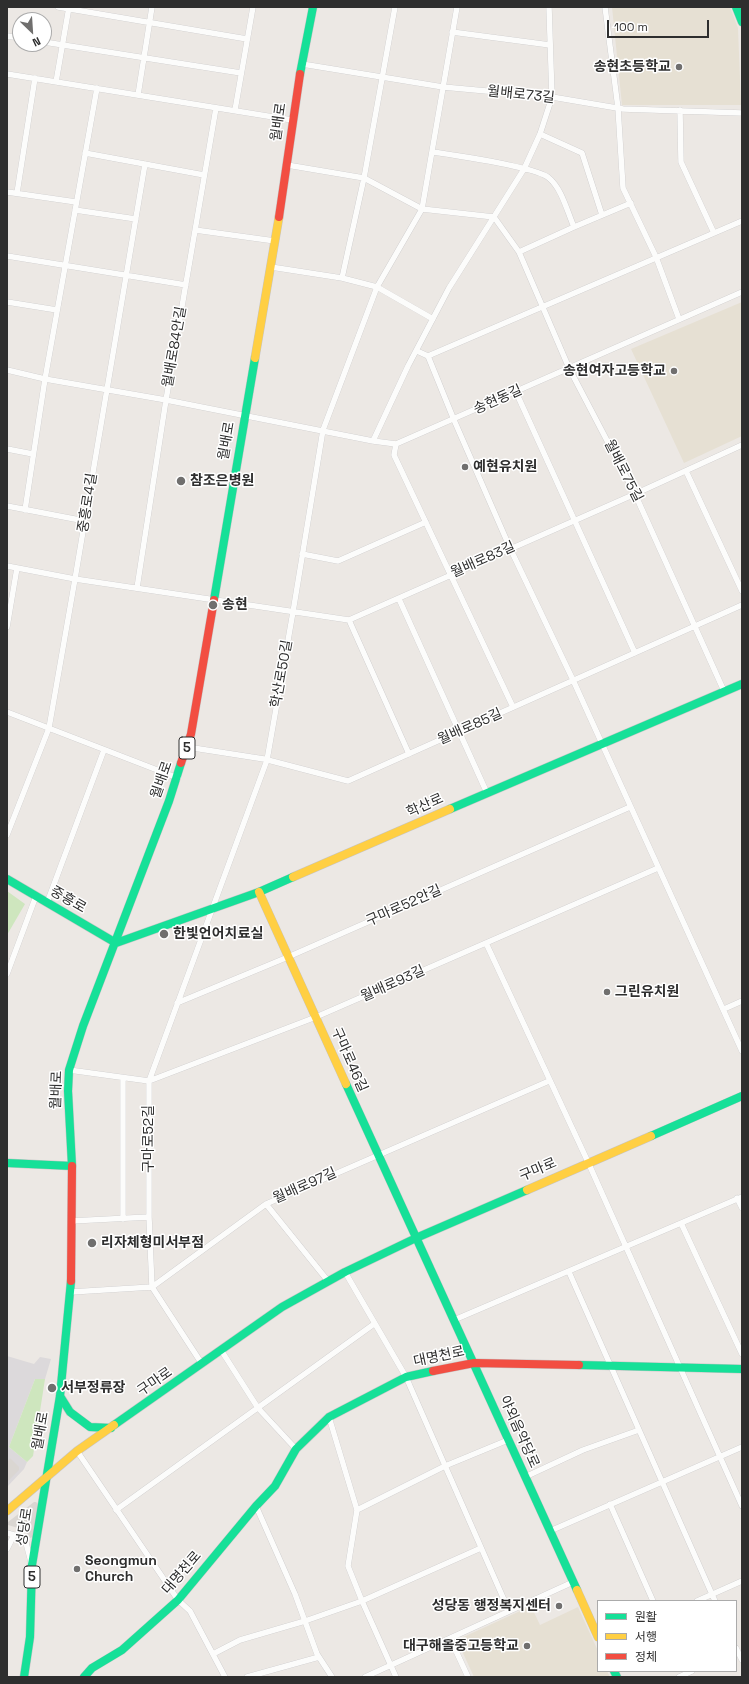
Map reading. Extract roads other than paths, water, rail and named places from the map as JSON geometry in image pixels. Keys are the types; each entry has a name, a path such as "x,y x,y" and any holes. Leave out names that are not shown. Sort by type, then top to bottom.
{"main road":[{"name":"월배로","path":"46,1477 60,1396 71,1292 72,1166 68,1091 69,1070 83,1026 178,778 194,720 244,416 271,267 292,120 313,7"},
{"path":"736,7 742,22"},
{"name":"학산로","path":"116,943 259,892 601,743 742,684"},
{"name":"중흥로","path":"7,879 47,904 116,943"},
{"name":"구마로46길","path":"259,892 416,1238"},
{"name":"구마로","path":"7,1511 77,1451 282,1306 345,1272 416,1238 742,1096"},
{"path":"7,1163 72,1166"},
{"name":"야외음악당로","path":"416,1238 597,1635"},
{"name":"대명천로","path":"84,1677 92,1668 122,1650 178,1600 256,1506 275,1486 296,1449 329,1417 406,1377 474,1363 742,1369"},
{"path":"60,1396 70,1412 90,1427 111,1428"},
{"name":"성당로","path":"24,1677 30,1637 32,1565 46,1477"}],"street":[{"path":"58,7 247,39"},
{"path":"138,95 152,7"},
{"path":"235,110 253,7"},
{"path":"342,278 364,178 395,7"},
{"name":"학산로50길","path":"212,909 267,760 323,430 377,287 422,209 457,7"},
{"path":"373,441 408,366 449,288 524,169 540,134 552,97 549,7"},
{"path":"605,7 618,108 623,188 656,257 679,319"},
{"path":"56,82 69,8"},
{"path":"452,32 550,45"},
{"path":"52,43 241,73"},
{"name":"월배로73길","path":"302,64 443,87 552,97 618,108 742,113"},
{"path":"7,74 292,120"},
{"path":"17,193 35,78"},
{"path":"25,510 45,379 97,88"},
{"name":"월배로84안길","path":"137,588 166,400 216,108"},
{"path":"680,110 681,162 714,233"},
{"path":"540,134 582,153 602,215"},
{"path":"433,152 524,169 548,177 559,191 574,227"},
{"path":"85,154 204,175"},
{"name":"중흥로4길","path":"7,835 49,728 76,579 144,164"},
{"path":"286,165 364,178 422,209 494,217"},
{"path":"7,192 76,202"},
{"path":"519,252 631,203"},
{"path":"75,210 136,218"},
{"name":"월배로75길","path":"494,217 519,252 569,368 635,494 724,691"},
{"path":"428,356 742,221"},
{"path":"195,230 275,241"},
{"path":"7,256 186,285"},
{"path":"271,267 342,278 377,287 433,319"},
{"name":"송현동길","path":"7,370 45,379 166,400 373,441 396,444 454,420 742,292"},
{"path":"7,302 57,310"},
{"path":"417,351 428,356 454,420 510,548 573,680 742,1051"},
{"path":"516,392 635,653"},
{"path":"396,444 394,455 513,707"},
{"name":"월배로83길","path":"349,620 399,599 510,548 741,448"},
{"path":"7,449 33,454"},
{"path":"686,471 742,591"},
{"path":"7,506 85,520"},
{"path":"302,554 338,561 426,522"},
{"path":"7,566 76,579 349,620 409,754"},
{"path":"7,627 17,568"},
{"path":"399,599 458,732 487,793"},
{"name":"월배로85길","path":"187,747 267,760 348,781 742,605"},
{"path":"7,712 178,778"},
{"path":"47,904 104,750"},
{"name":"구마로52안길","path":"178,1003 288,957 630,807"},
{"name":"월배로93길","path":"69,1070 122,1078 149,1080 316,1017 658,868"},
{"path":"7,974 36,896"},
{"name":"구마로52길","path":"152,1287 149,1217 149,1080 212,909"},
{"path":"486,943 588,1162 742,1506"},
{"path":"724,1009 742,1001"},
{"path":"122,1078 123,1219"},
{"name":"월배로97길","path":"152,1287 266,1204 378,1154 549,1081"},
{"path":"454,1320 740,1198 742,1208"},
{"path":"266,1204 328,1281"},
{"path":"71,1221 149,1217"},
{"path":"681,1223 742,1354"},
{"path":"345,1272 406,1377 509,1611"},
{"path":"569,1272 715,1600"},
{"path":"71,1292 152,1287 202,1364"},
{"path":"116,1510 374,1324"},
{"path":"221,1350 258,1408 296,1449"},
{"path":"329,1417 357,1510 348,1566 396,1677"},
{"path":"525,1477 583,1450 638,1430"},
{"path":"357,1510 445,1466 508,1440"},
{"path":"550,1531 742,1447"},
{"path":"77,1451 178,1600 190,1611 225,1677"},
{"path":"610,1504 653,1600"},
{"path":"256,1506 295,1594 319,1657 332,1677"},
{"path":"7,1533 21,1535 25,1539 32,1565"},
{"path":"7,1549 14,1535"},
{"path":"213,1654 240,1640 305,1621 362,1601 481,1548"},
{"path":"700,1600 742,1581"},
{"path":"365,1677 573,1582"},
{"path":"450,1638 468,1677"},
{"path":"738,1649 742,1660"},
{"path":"247,1677 319,1657"},
{"path":"679,1677 689,1674"}],"place":[{"name":"송현초등학교","path":"679,67"},
{"name":"송현여자고등학교","path":"674,371"},
{"name":"예현유치원","path":"465,467"},
{"name":"참조은병원","path":"181,481"},
{"name":"송현","path":"213,605"},
{"name":"한빛언어치료실","path":"164,934"},
{"name":"그린유치원","path":"607,992"},
{"name":"리자체형미서부점","path":"92,1243"},
{"name":"서부정류장","path":"52,1388"},
{"name":"Seongmun Church","path":"77,1569"},
{"name":"성당동 행정복지센터","path":"559,1606"},
{"name":"대구해올중고등학교","path":"527,1646"}]}
